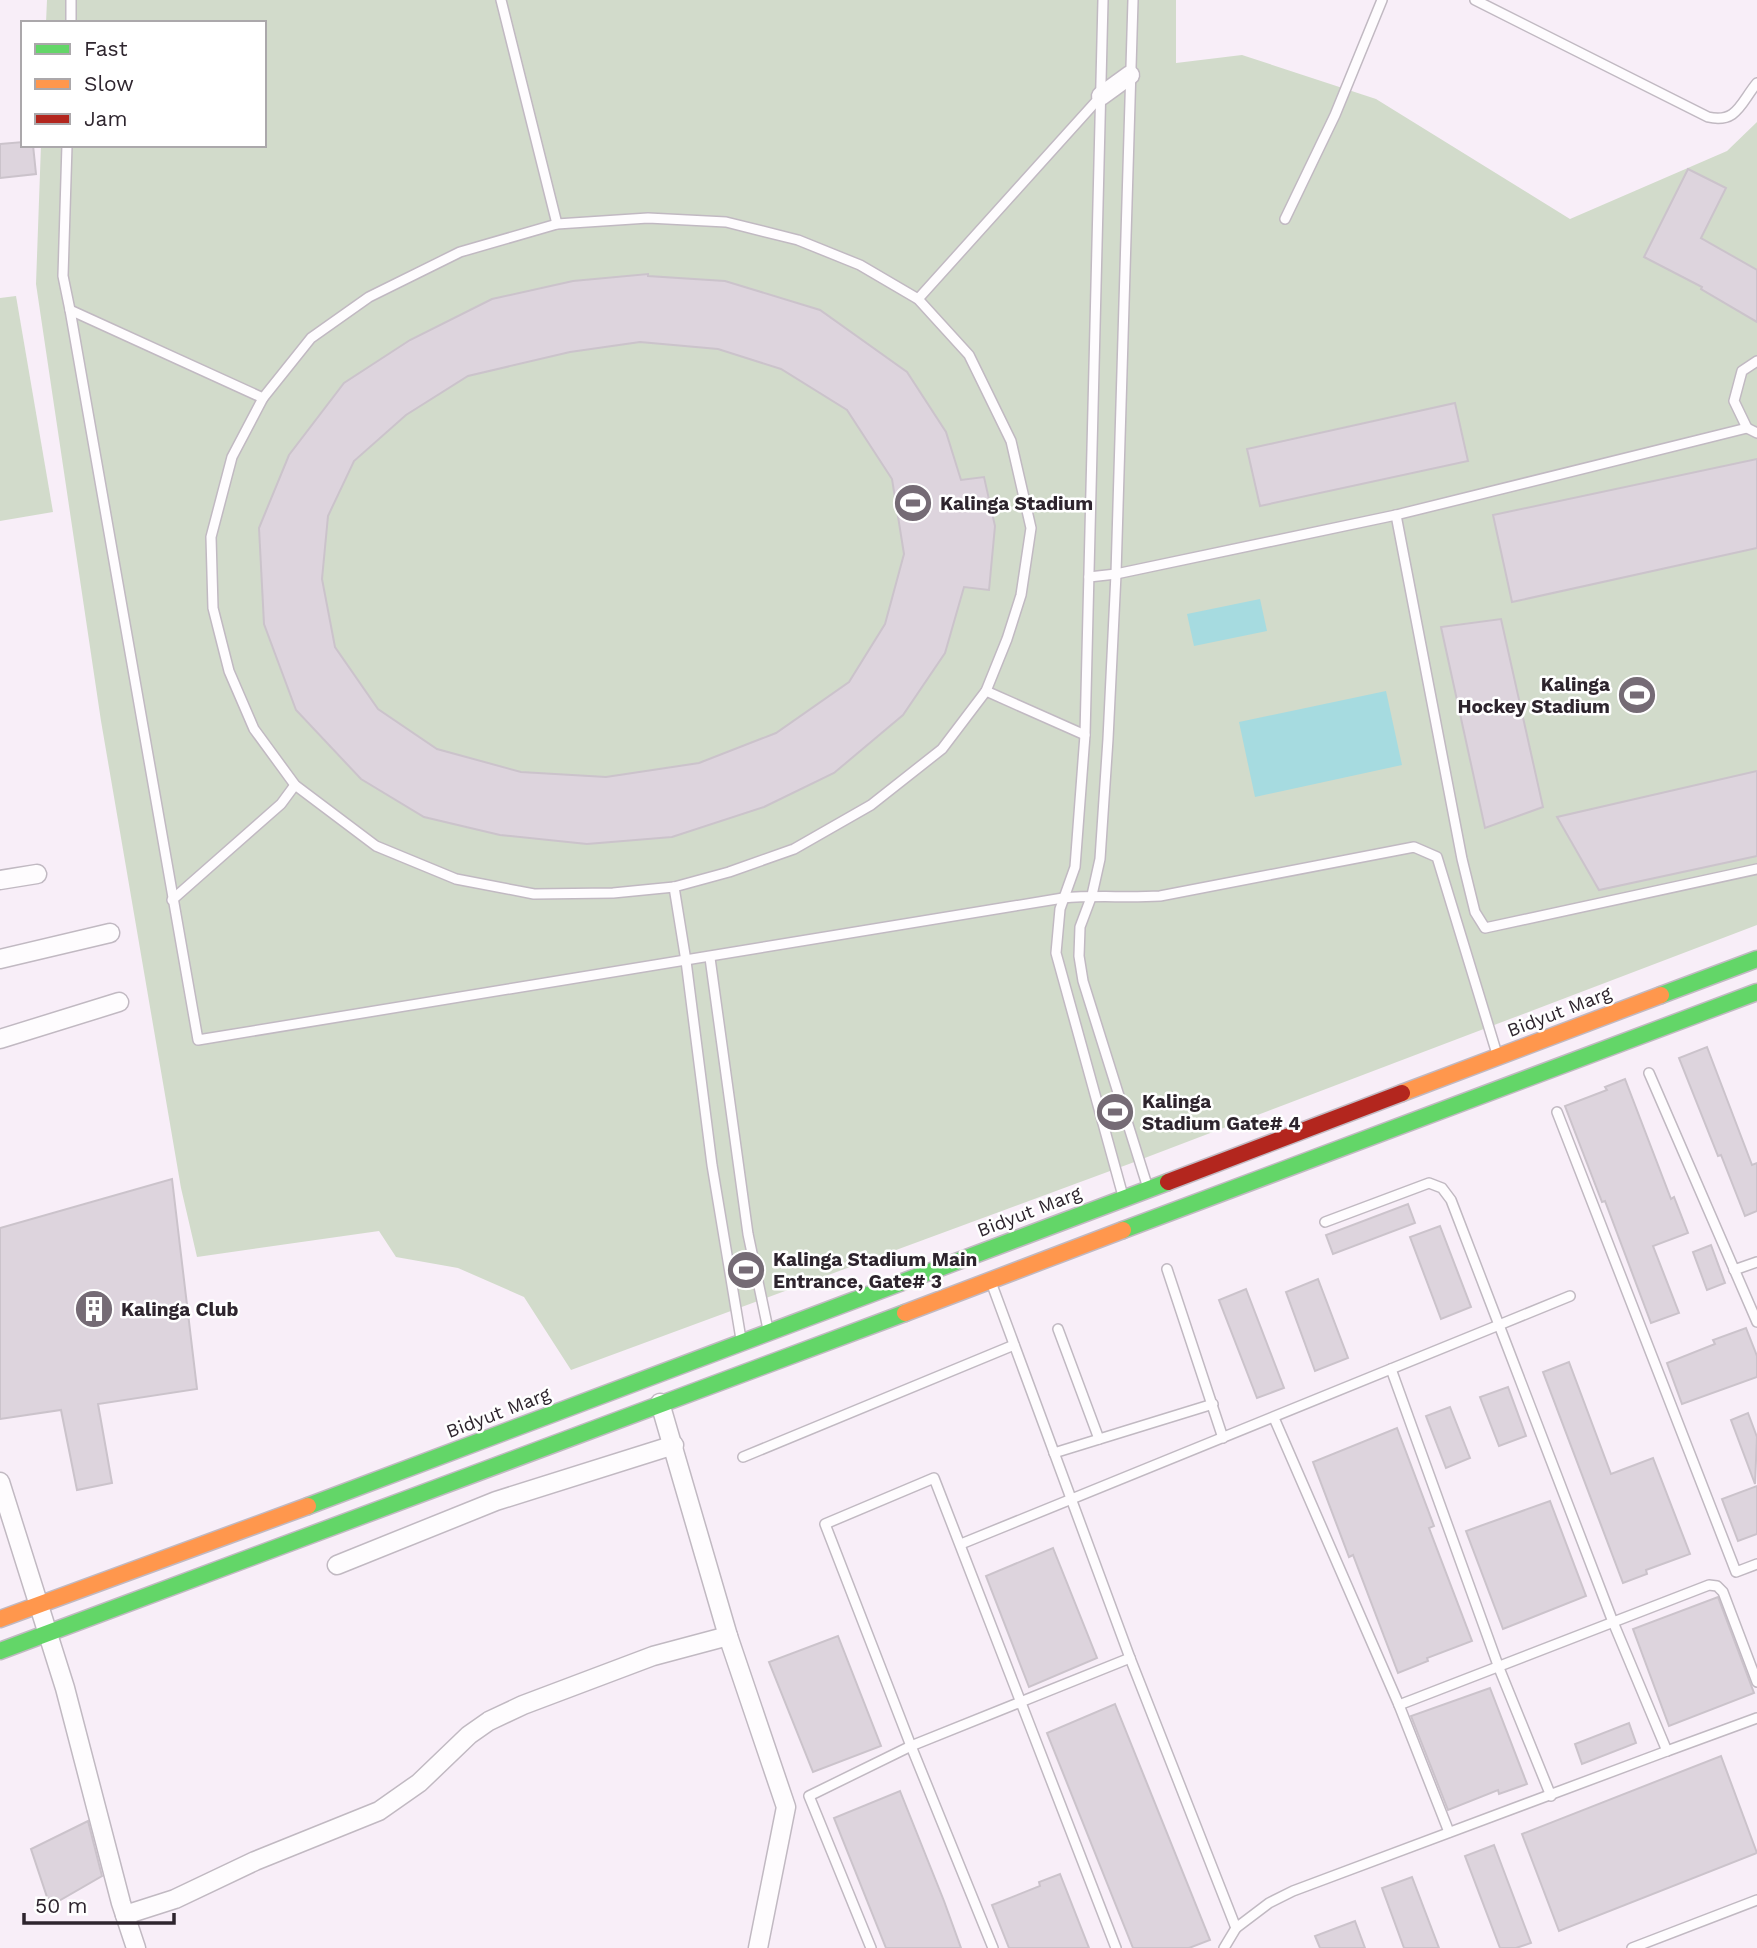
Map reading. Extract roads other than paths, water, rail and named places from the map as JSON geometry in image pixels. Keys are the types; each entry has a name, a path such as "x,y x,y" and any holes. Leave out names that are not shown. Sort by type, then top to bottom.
{"main road":[{"name":"Bidyut Marg","path":"0,1619 293,1512 1757,959"},
{"path":"0,1651 318,1534 1757,992"}],"street":[{"path":"1101,96 1130,75"},
{"path":"0,880 37,874"},
{"path":"0,959 110,933"},
{"path":"0,1040 120,1002"},
{"path":"660,1404 728,1636 786,1807 758,1948"},
{"path":"337,1565 496,1502 674,1445"},
{"path":"1,1488 65,1688 136,1948"},
{"path":"125,1915 175,1899 255,1861 379,1811 419,1783 469,1735 489,1721 523,1705 653,1656 728,1636"}],"lane":[{"path":"71,0 71,21"},
{"path":"501,0 557,224"},
{"path":"1103,0 1085,735 1075,867 1063,898 1056,953 1123,1198"},
{"path":"1133,0 1116,574 1100,859 1092,895 1080,927 1079,956 1083,981 1149,1188"},
{"path":"1285,219 1335,115 1382,0"},
{"path":"1475,0 1708,117 1726,118 1734,115 1757,83"},
{"path":"918,299 1101,96"},
{"path":"67,147 63,276 198,1040 1063,898 1092,895 1136,898 1160,896 1414,847 1437,857 1498,1057"},
{"path":"648,218 726,222 797,240 860,265 918,299 969,355 1011,441 1031,528 1021,595 1007,639 986,691 942,749 871,805 794,849 729,872 674,887 613,893 534,894 456,879 376,846 295,785 254,729 229,671 213,608 211,537 232,457 263,398 311,338 369,297 460,252 557,224 648,218"},
{"path":"70,310 263,398"},
{"path":"1757,361 1742,371 1734,401 1747,428 1757,433"},
{"path":"1089,578 1396,515 1747,428"},
{"path":"1396,515 1462,859 1475,912 1485,928 1757,869"},
{"path":"986,691 1085,735"},
{"path":"172,900 281,804 295,785"},
{"path":"674,887 712,1165 741,1342"},
{"path":"709,958 748,1234 769,1332"},
{"path":"1649,1073 1757,1322"},
{"path":"1557,1112 1736,1572 1757,1564"},
{"path":"1325,1222 1429,1183 1442,1188 1451,1200 1613,1622 1667,1751"},
{"path":"1734,1270 1757,1262"},
{"path":"1167,1269 1223,1438"},
{"path":"990,1280 1130,1658 1236,1928"},
{"path":"961,1544 1570,1296"},
{"path":"1058,1329 1099,1439"},
{"path":"743,1457 1014,1345"},
{"path":"1391,1369 1499,1668 1550,1796"},
{"path":"1054,1453 1213,1404"},
{"path":"1274,1418 1399,1704 1449,1832"},
{"path":"993,1948 825,1524 934,1478 1116,1948"},
{"path":"1399,1704 1499,1668 1709,1585 1717,1586 1723,1592 1757,1682"},
{"path":"871,1948 809,1796 911,1746 1130,1658"},
{"path":"1224,1948 1236,1928 1269,1903 1293,1891 1757,1718"},
{"path":"1632,1948 1757,1900"}],"water":[{"path":"1260,599 1267,631 1194,646 1187,614"},
{"path":"1386,691 1402,765 1255,797 1239,722"}],"place":[{"name":"Kalinga Stadium","path":"913,503"},
{"name":"Kalinga Hockey Stadium","path":"1637,695"},
{"name":"Kalinga Stadium Gate# 4","path":"1115,1112"},
{"name":"Kalinga Stadium Main Entrance, Gate# 3","path":"746,1270"},
{"name":"Kalinga Club","path":"94,1309"}]}
